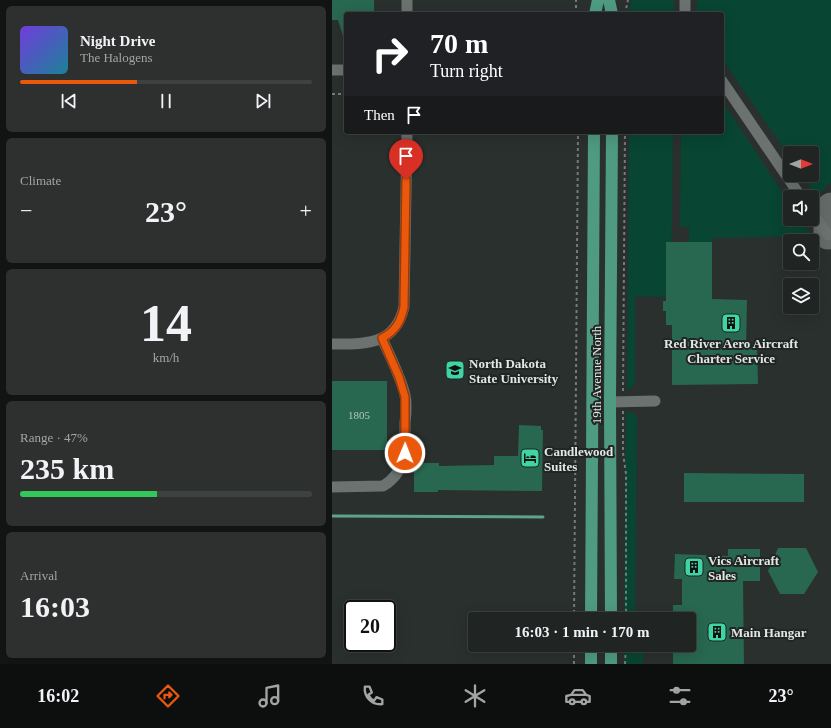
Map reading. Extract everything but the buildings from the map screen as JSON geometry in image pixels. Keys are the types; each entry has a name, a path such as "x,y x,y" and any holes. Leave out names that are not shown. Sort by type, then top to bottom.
{"main road":[{"path":"595,12 598,0"},
{"path":"609,0 612,12"},
{"name":"19th Avenue North","path":"591,612 594,134"},
{"name":"19th Avenue North","path":"611,612 610,402 612,134"},
{"path":"591,652 591,664"},
{"path":"611,652 611,664"}],"street":[{"path":"407,0 407,12"},
{"path":"685,12 686,0"},
{"path":"332,70 344,70"},
{"path":"724,85 796,190"},
{"path":"332,344 362,344 374,342 398,326 402,318 404,307 407,134"},
{"path":"819,223 828,235"},
{"path":"332,487 383,486 390,482 398,473 403,464 405,453 405,397 399,377 382,338"},
{"path":"610,402 655,402"}],"path":[{"path":"576,0 576,12"},
{"path":"625,12 628,0"},
{"path":"332,94 344,94"},
{"path":"574,612 578,134"},
{"path":"625,134 623,453 626,474 626,612"},
{"path":"574,652 574,664"},
{"path":"626,652 626,664"}],"green space":[{"path":"631,0 674,0 674,12 629,12"},
{"path":"697,0 831,0 831,182 819,194 819,190 813,190 807,182 819,182 819,146 783,147 724,62 724,12 697,12"},
{"path":"724,104 783,193 783,226 805,226 810,234 783,234 783,237 713,238 712,242 689,242 689,227 680,227 681,134 724,134"},
{"path":"629,134 673,134 671,297 635,296 635,384 627,390"},
{"path":"626,411 633,413 637,417 635,609 639,612 624,612"},
{"path":"624,652 644,652 643,664 624,664"}],"waterway":[{"path":"332,516 543,517"}],"taxiway":[{"path":"828,235 828,212 831,207"}],"place":[{"name":"Red River Aero Aircraft Charter Service","path":"731,323"},
{"name":"North Dakota State University","path":"455,370"},
{"name":"Candlewood Suites","path":"530,458"},
{"name":"Vics Aircraft Sales","path":"694,567"},
{"name":"Main Hangar","path":"717,632"}],"route":[{"path":"405,453 405,397 399,377 382,338 398,326 402,318 404,307 406,180"}]}
